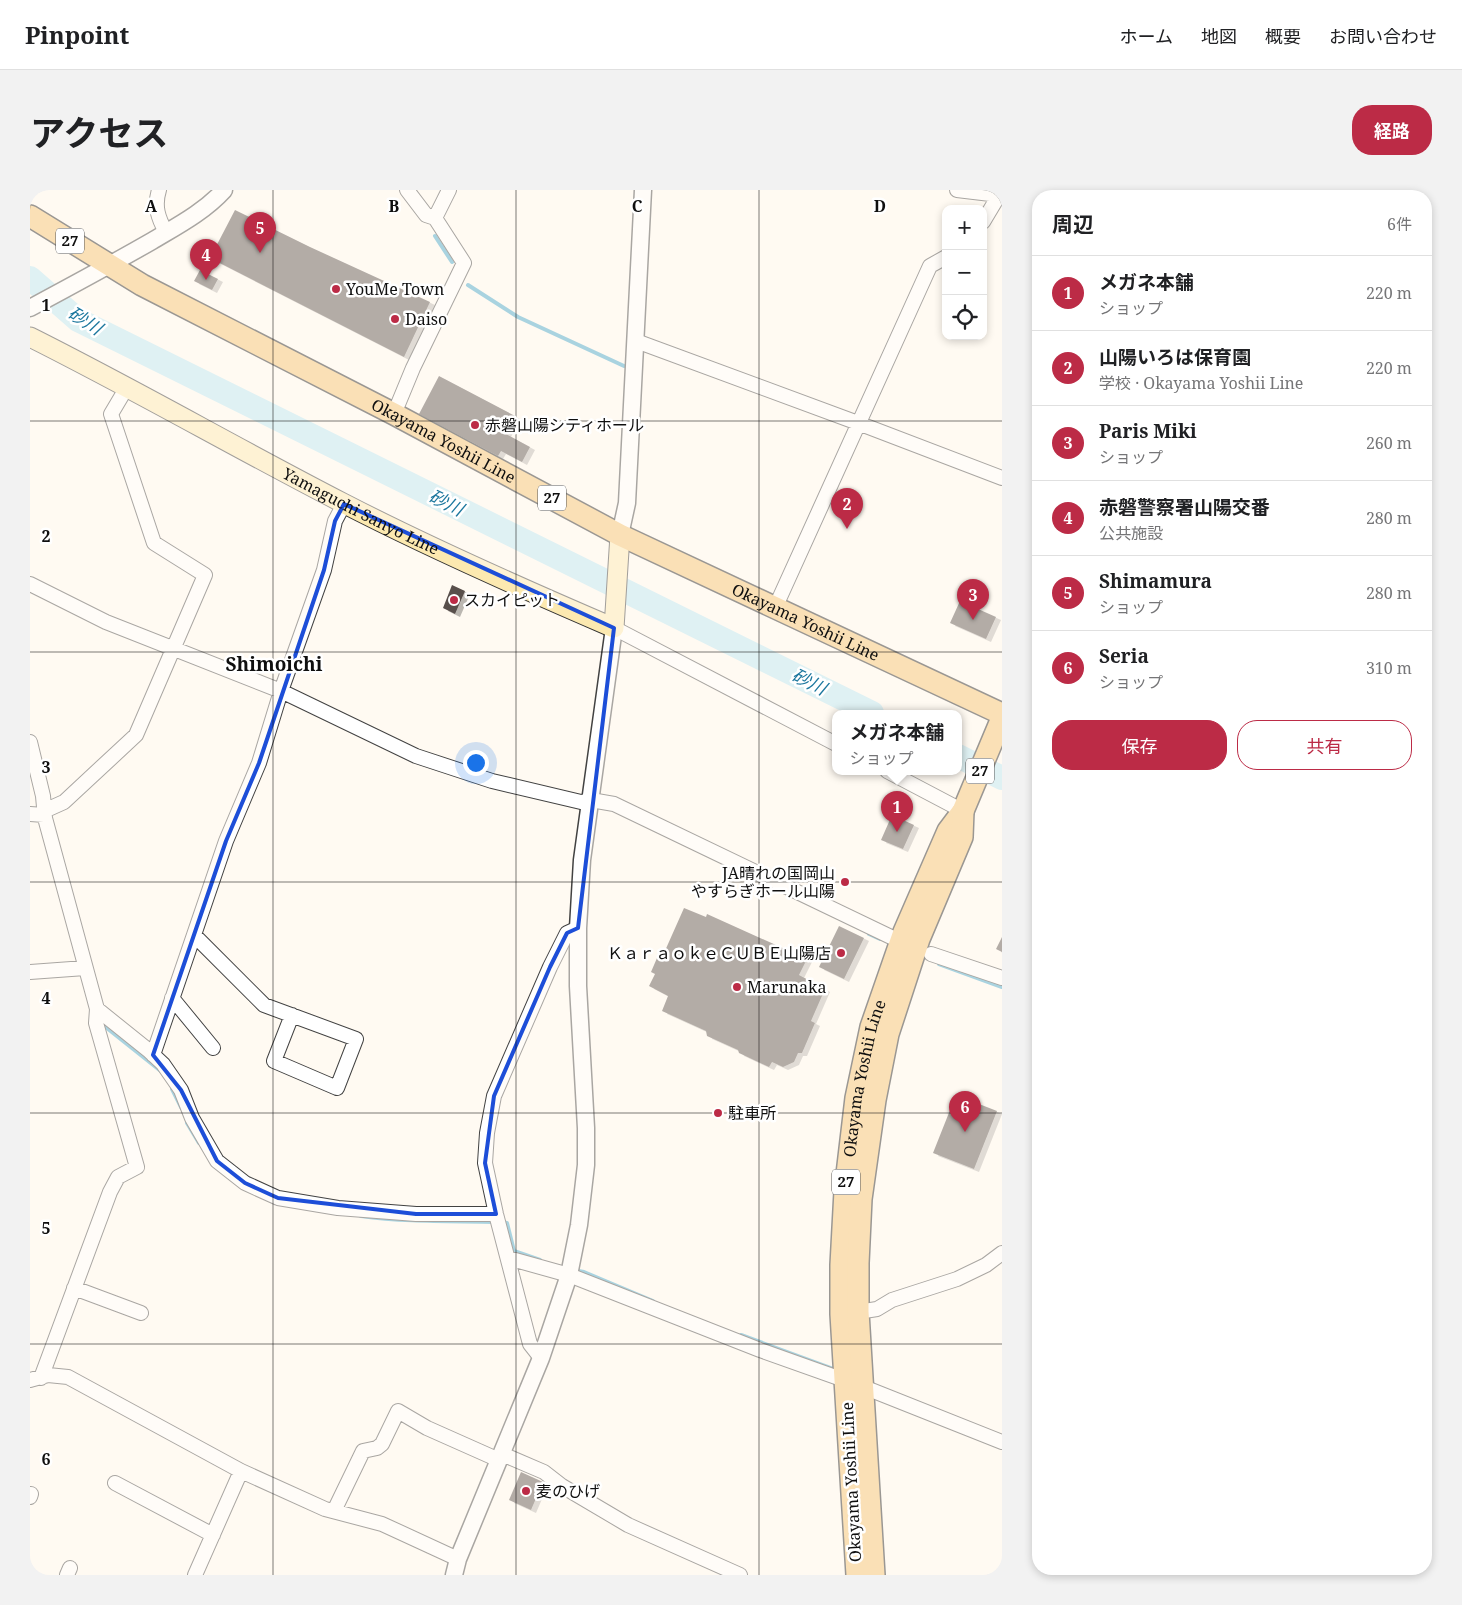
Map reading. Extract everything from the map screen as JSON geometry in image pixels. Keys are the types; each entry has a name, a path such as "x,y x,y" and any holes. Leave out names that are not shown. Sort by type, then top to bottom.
{"main road":[{"name":"Okayama Yoshii Line","path":"30,216 103,269 142,284 394,414 620,535 775,608 1000,721 963,810 948,831 904,932 872,1027 856,1098 845,1191 841,1265 841,1314 853,1383 874,1575"},
{"name":"Yamaguchi Sanyo Line","path":"30,337 344,504 487,572 614,621"},
{"path":"614,621 620,557 620,535"},
{"name":"Okayama Yoshii Line","path":"857,1575 853,1383 858,1312 861,1199 875,1100 888,1034 919,939 962,837 963,810"}],"street":[{"path":"158,190 158,218 166,232"},
{"path":"30,308 103,269 198,213 224,190"},
{"path":"394,414 412,368 464,263 435,218 426,215 407,190"},
{"path":"435,218 448,190"},
{"path":"620,535 627,503 643,190"},
{"path":"957,190 1000,194 987,215"},
{"path":"775,608 930,266 942,259"},
{"path":"636,340 1002,478"},
{"path":"30,814 44,813 64,802 136,735 205,575 154,543 111,414 127,387"},
{"path":"153,1055 226,841 258,763 281,691 324,570 335,520 344,504"},
{"path":"30,584 106,622 281,691 416,756 492,782 581,802 591,800 614,804 891,937"},
{"path":"454,1575 458,1559 542,1358 568,1275 579,1225 586,1165 586,1128 578,986 578,928 582,860 614,621 832,742"},
{"path":"30,742 44,813 97,1009 96,1022 137,1167 118,1177 110,1192 74,1288 35,1379"},
{"path":"895,775 963,810"},
{"path":"542,1358 530,1344 496,1214 485,1163 487,1133 494,1096 550,967 567,933 578,928"},
{"path":"194,935 264,1005 292,1015 356,1039 337,1088 274,1061 292,1015"},
{"path":"931,954 1002,978"},
{"path":"30,972 86,968"},
{"path":"172,998 213,1048"},
{"path":"97,1009 163,1064 181,1090 192,1118 217,1161 245,1183 278,1198 338,1208 416,1214 496,1214"},
{"path":"858,1312 876,1309 892,1300 957,1279 986,1265 1002,1253"},
{"path":"508,1258 568,1275 760,1350 853,1383 1002,1442"},
{"path":"74,1288 141,1313"},
{"path":"35,1379 48,1376 68,1377 242,1471 334,1511 382,1524 458,1559"},
{"path":"334,1511 363,1451 377,1448 382,1444 398,1411 427,1428 544,1472 562,1486 628,1525 740,1575"},
{"path":"195,1575 242,1471"},
{"path":"115,1483 213,1534"}],"highlighted area":[{"path":"344,504 614,628 578,928 567,933 550,967 494,1096 485,1163 496,1214 416,1214 278,1198 245,1183 217,1161 181,1090 153,1055 226,841 259,763 324,570 335,521"}],"building":[{"path":"235,210 430,302 404,357 210,258"},
{"path":"200,270 218,279 212,290 194,281"},
{"name":"赤磐山陽シティホール","path":"439,376 515,416 506,434 530,447 522,462 501,451 498,456 419,414"},
{"name":"スカイピット","path":"452,585 465,591 455,614 443,608"},
{"path":"960,601 996,617 986,639 950,623"},
{"path":"892,815 914,825 903,849 881,840"},
{"name":"Marunaka","path":"684,908 706,917 707,914 807,959 799,975 825,989 811,1021 815,1023 802,1053 798,1053 794,1062 783,1067 772,1062 769,1067 707,1036 706,1031 662,1011 668,996 649,986 655,974 651,972 660,951 664,953"},
{"name":"ＫａｒａｏｋｅＣＵＢＥ山陽店","path":"839,926 864,938 844,979 819,967"},
{"path":"1002,937 1002,952 996,949"},
{"path":"956,1095 997,1111 974,1169 933,1153"},
{"name":"麦のひげ","path":"521,1472 543,1482 531,1510 509,1500"}],"waterway":[{"path":"435,236 452,262"},
{"name":"砂川","path":"30,278 78,320 866,710"},
{"path":"468,285 518,317 624,366"},
{"name":"砂川","path":"962,758 1002,778"},
{"path":"869,934 880,939"},
{"path":"939,964 1002,987"},
{"path":"103,1025 162,1072"},
{"path":"172,1089 181,1107"},
{"path":"187,1123 199,1143"},
{"path":"361,1216 411,1220 494,1222"},
{"path":"501,1222 507,1223 514,1251 540,1260"},
{"path":"573,1270 584,1272 653,1301"},
{"path":"741,1335 833,1369"}],"place":[{"name":"Shimamura","path":"260,253"},
{"name":"赤磐警察署山陽交番","path":"206,280"},
{"name":"YouMe Town","path":"336,289"},
{"name":"Daiso","path":"395,319"},
{"name":"赤磐山陽シティホール","path":"475,425"},
{"name":"山陽いろは保育園","path":"847,529"},
{"name":"スカイピット","path":"454,600"},
{"name":"Paris Miki","path":"973,620"},
{"name":"メガネ本舗","path":"897,832"},
{"name":"JA晴れの国岡山 やすらぎホール山陽","path":"845,882"},
{"name":"ＫａｒａｏｋｅＣＵＢＥ山陽店","path":"841,953"},
{"name":"Marunaka","path":"737,987"},
{"name":"駐車所","path":"718,1113"},
{"name":"Seria","path":"965,1132"},
{"name":"麦のひげ","path":"526,1491"}],"district":[{"name":"Shimoichi","path":"274,664"}]}
